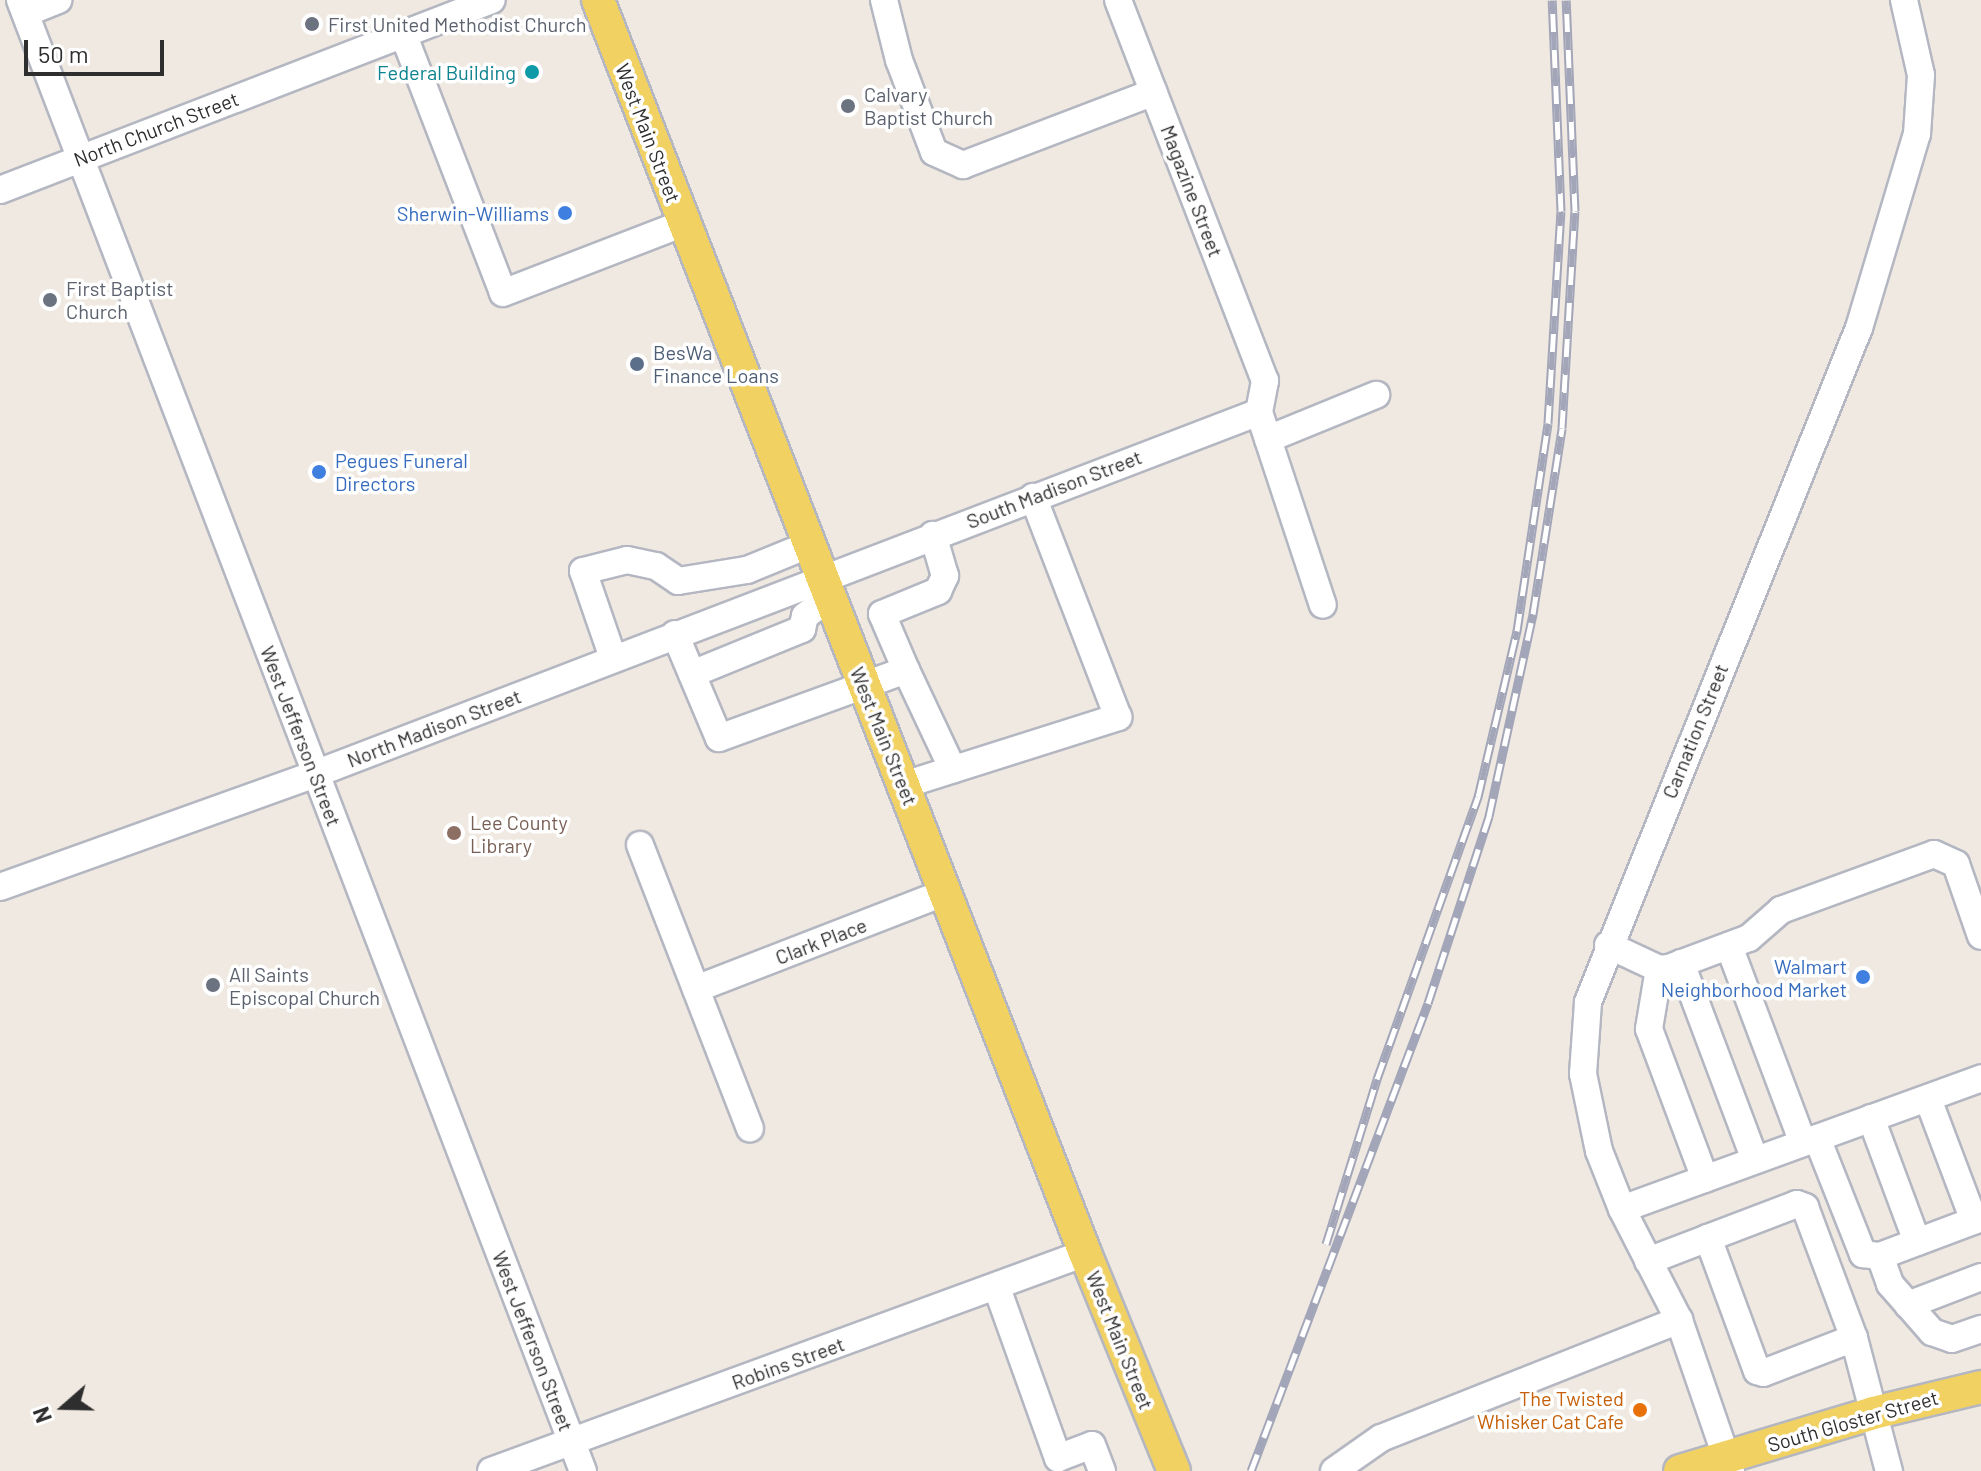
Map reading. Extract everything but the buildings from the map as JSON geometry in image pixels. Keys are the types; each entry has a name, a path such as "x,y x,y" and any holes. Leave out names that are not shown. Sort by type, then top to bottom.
{"main road":[{"name":"West Main Street","path":"598,0 682,224 1168,1463"},
{"name":"South Gloster Street","path":"1680,1471 1728,1464 1873,1413 1981,1387"}],"street":[{"path":"23,6 59,0"},
{"name":"North Church Street","path":"0,190 81,156 404,36 492,0"},
{"path":"884,0 899,60 934,152 963,165 1154,92"},
{"name":"Magazine Street","path":"1118,0 1265,381 1259,412"},
{"name":"Carnation Street","path":"1728,1464 1679,1320 1622,1209 1599,1151 1583,1074 1588,1002 1608,945 1859,328 1917,134 1921,75 1904,0"},
{"name":"West Jefferson Street","path":"23,6 583,1471"},
{"path":"404,36 503,293 682,224"},
{"path":"1268,439 1376,395"},
{"path":"1259,412 1323,605"},
{"name":"South Madison Street","path":"825,588 933,535 1259,412"},
{"path":"904,785 1118,717 1033,497"},
{"path":"933,535 945,576 938,591 882,614 953,770"},
{"path":"613,658 583,571 627,560 656,566 678,581 747,570 808,545"},
{"path":"692,674 802,629 805,616 825,588"},
{"name":"North Madison Street","path":"0,887 315,774 675,634 825,588"},
{"path":"675,634 719,738 906,670"},
{"path":"640,845 750,1128"},
{"path":"1608,945 1670,966 1749,938 1781,910 1934,854 1956,864 1981,936"},
{"name":"Clark Place","path":"696,989 946,892"},
{"path":"1729,946 1810,1140 1863,1254 1880,1256 1978,1220 1928,1099"},
{"path":"1670,966 1755,1160"},
{"path":"1670,966 1649,1029 1705,1179"},
{"path":"1622,1209 1871,1118 1980,1083"},
{"path":"1871,1118 1917,1242"},
{"path":"1648,1261 1797,1204 1805,1207 1854,1338 1889,1471"},
{"path":"1708,1238 1757,1371 1763,1373 1854,1338"},
{"name":"Robins Street","path":"491,1471 997,1288 1085,1253"},
{"path":"1880,1256 1890,1284 1932,1332 1952,1339 1981,1329"},
{"path":"1908,1305 1981,1277"},
{"path":"997,1288 1046,1465 1092,1445 1102,1471"},
{"path":"1334,1471 1381,1438 1679,1320"}],"railway":[{"path":"1326,1244 1377,1079 1478,797 1517,631 1548,423 1561,211 1552,0"},
{"path":"1251,1471 1428,1003 1489,816 1533,614 1562,428 1575,211 1566,0"}],"place":[{"name":"First United Methodist Church","path":"312,24"},
{"name":"Federal Building","path":"532,72"},
{"name":"Calvary Baptist Church","path":"848,106"},
{"name":"Sherwin-Williams","path":"565,213"},
{"name":"First Baptist Church","path":"50,300"},
{"name":"BesWa Finance Loans","path":"637,364"},
{"name":"Pegues Funeral Directors","path":"319,472"},
{"name":"Lee County Library","path":"454,833"},
{"name":"Walmart Neighborhood Market","path":"1863,977"},
{"name":"All Saints Episcopal Church","path":"213,985"},
{"name":"The Twisted Whisker Cat Cafe","path":"1640,1410"}]}
